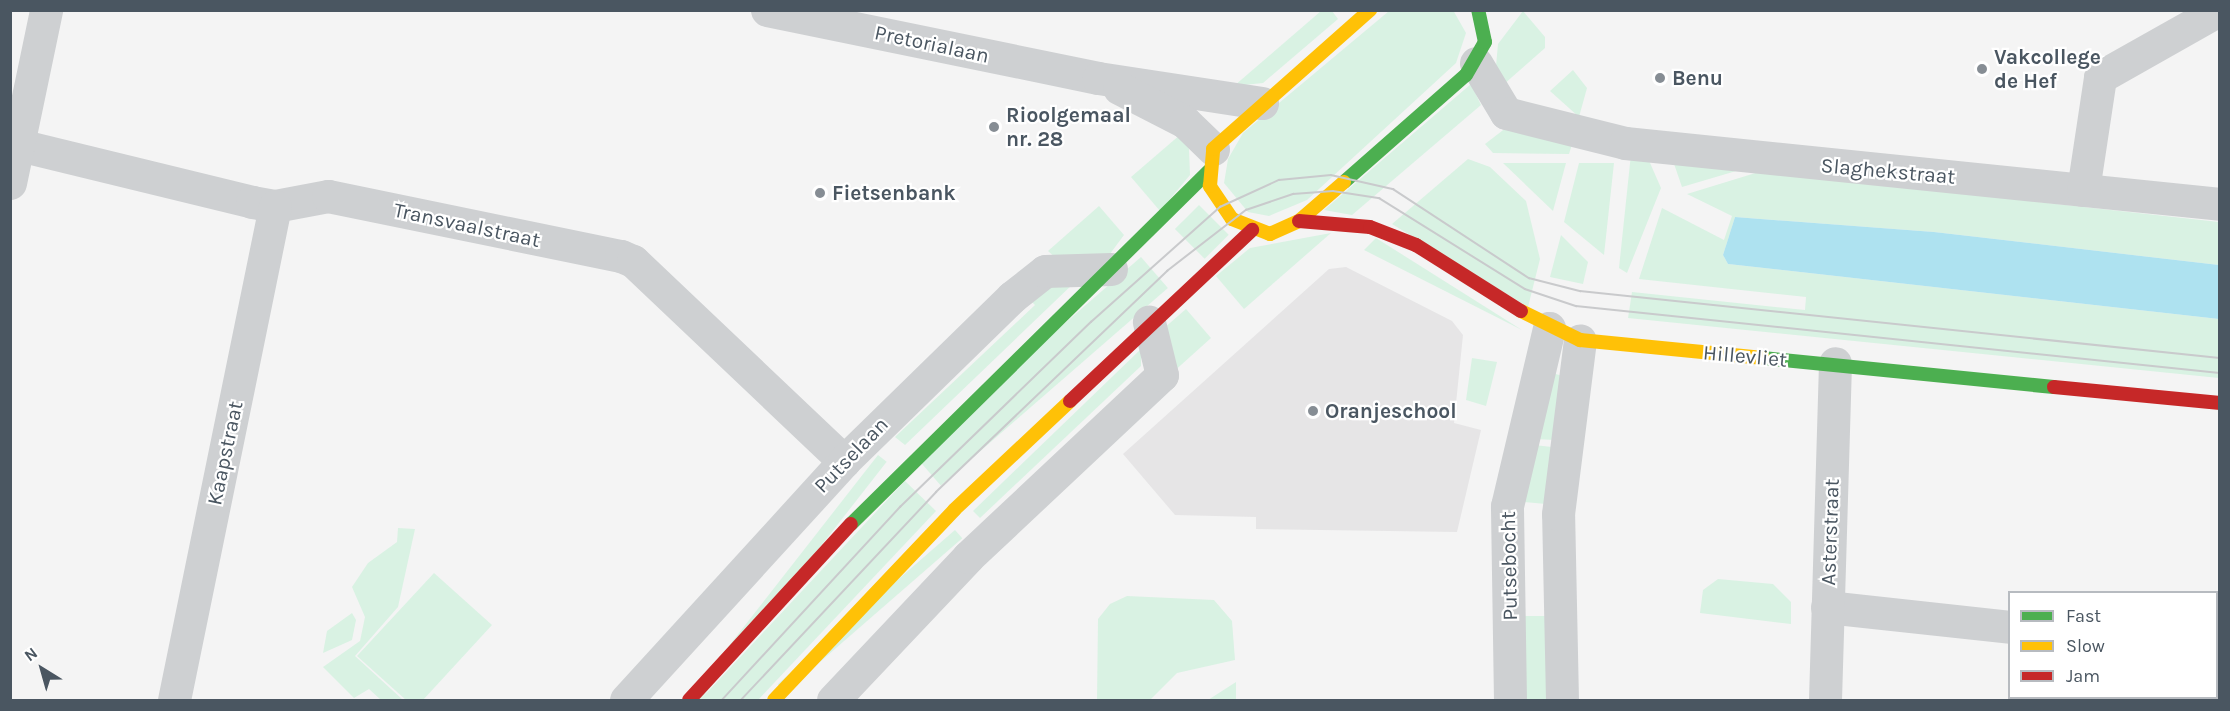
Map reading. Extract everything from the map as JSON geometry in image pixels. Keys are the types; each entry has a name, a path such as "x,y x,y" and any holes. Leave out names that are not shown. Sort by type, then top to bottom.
{"main road":[{"path":"1478,10 1486,28"},
{"path":"689,700 882,490 1111,269 1262,103 1366,12"},
{"path":"1211,160 1220,207 1252,230 1279,233 1299,221 1476,63 1486,28 1500,16"},
{"name":"Hillevliet","path":"1299,221 1370,227 1416,245 1549,328 1580,340 1835,363 2220,404"},
{"path":"774,700 954,510 1149,322 1252,230"}],"street":[{"path":"10,183 46,10"},
{"name":"Pretorialaan","path":"767,10 1098,78 1262,103"},
{"path":"2218,11 2100,77 2084,190 2220,204"},
{"name":"Slaghekstraat","path":"1476,63 1506,113 1625,143 2084,190"},
{"name":"Pretorialaan","path":"1098,78 1185,122 1211,160"},
{"name":"Transvaalstraat","path":"19,145 59,159 275,206 328,196 627,258 844,461"},
{"name":"Kaapstraat","path":"174,700 275,206"},
{"name":"Putselaan","path":"626,700 844,461 1045,271 1111,269"},
{"path":"833,700 984,541 1161,375 1149,322"},
{"name":"Putsebocht","path":"1510,700 1507,506 1549,328"},
{"path":"1562,700 1561,561 1558,514 1580,340"},
{"name":"Asterstraat","path":"1825,700 1835,363"},
{"path":"1509,564 1561,561"},
{"path":"1827,607 2008,627"}],"shaded area":[{"name":"Oranjeschool","path":"1346,267 1452,321 1463,335 1454,423 1481,430 1457,532 1256,529 1256,517 1175,515 1123,454 1329,269"}],"green space":[{"path":"1453,10 1466,33 1456,63 1307,200 1269,216 1248,212 1224,183 1228,159 1243,133 1389,11"},
{"path":"1321,11 1332,11 1338,19 1263,83 1234,86"},
{"path":"1523,11 1545,37 1545,48 1503,85 1496,66 1498,44"},
{"path":"1573,70 1587,88 1579,117 1550,91"},
{"path":"1471,84 1481,105 1352,215 1324,210"},
{"path":"1511,124 1573,141 1569,154 1493,153 1485,144"},
{"path":"1181,134 1189,149 1190,175 1160,211 1131,177"},
{"path":"1631,154 1647,156 1661,188 1627,273 1619,268"},
{"path":"1672,158 1753,166 1682,187"},
{"path":"1468,159 1490,167 1526,201 1540,259 1528,307 1392,224"},
{"path":"1503,163 1566,163 1553,211"},
{"path":"1579,163 1614,163 1604,255 1564,222"},
{"path":"1762,171 2219,222 2219,265 1934,232 1735,217 1723,255 1728,264 2219,319 2219,378 1628,318 1632,292 1805,310 1806,297 1639,279 1662,208 1724,240 1732,216 1687,194"},
{"path":"1199,205 1229,235 1205,259 1175,229"},
{"path":"1099,206 1124,235 1104,262 1058,260 1048,251"},
{"path":"1331,233 1244,309 1216,276 1250,248"},
{"path":"1561,235 1588,262 1583,284 1550,277"},
{"path":"1376,238 1522,330 1364,250"},
{"path":"1141,257 1168,288 941,485 914,454"},
{"path":"1076,281 905,445 895,437 1035,305 1027,297 1039,284"},
{"path":"1186,309 1211,338 1171,374 1163,329"},
{"path":"1141,349 1141,366 980,518 973,511"},
{"path":"1472,358 1497,362 1486,406 1466,400"},
{"path":"1552,373 1563,376 1555,440 1534,439"},
{"path":"1534,445 1552,447 1546,504 1523,502"},
{"path":"878,455 887,462 701,700 687,700"},
{"path":"905,481 936,511 758,700 700,700"},
{"path":"398,528 415,529 398,607 355,656 403,700 381,700 369,689 354,698 323,667 360,641 365,617 352,587 368,563 397,542"},
{"path":"955,530 962,538 785,692 778,684"},
{"path":"434,573 492,625 423,700 406,700 357,656"},
{"path":"1718,579 1773,584 1791,602 1791,624 1700,613 1703,590"},
{"path":"1127,596 1214,600 1232,621 1235,660 1177,673 1150,700 1097,700 1098,619 1110,604"},
{"path":"352,613 356,620 352,640 323,653 327,631"},
{"path":"1523,616 1552,616 1555,700 1520,700"},
{"path":"1236,682 1236,700 1208,700"}],"water":[{"path":"1735,217 1934,232 2219,265 2219,319 1728,264 1723,255"}],"tram line":[{"path":"722,700 900,507 1091,322 1220,207 1279,180 1331,175 1393,189 1529,278 1580,291 2220,358"},
{"path":"741,700 936,492 1167,271 1246,210 1293,194 1333,191 1379,198 1525,289 1576,306 2220,373"}],"traffic: fast":[{"path":"1344,182 1466,75 1485,42 1478,10"},
{"path":"851,524 1209,171"},
{"path":"1763,358 2054,387"}],"traffic: slow":[{"path":"1344,182 1299,221 1270,234 1232,219 1210,186 1213,149 1370,10"},
{"path":"1521,311 1580,340 1763,358"},
{"path":"774,700 954,510 1070,401"}],"traffic: jam":[{"path":"1299,221 1370,227 1416,245 1521,311"},
{"path":"1070,401 1252,230"},
{"path":"2054,387 2220,403"},
{"path":"689,700 851,524"}],"place":[{"name":"Vakcollege de Hef","path":"1982,69"},
{"name":"Benu","path":"1660,78"},
{"name":"Rioolgemaal nr. 28","path":"994,127"},
{"name":"Fietsenbank","path":"820,193"},
{"name":"Oranjeschool","path":"1313,411"}]}
